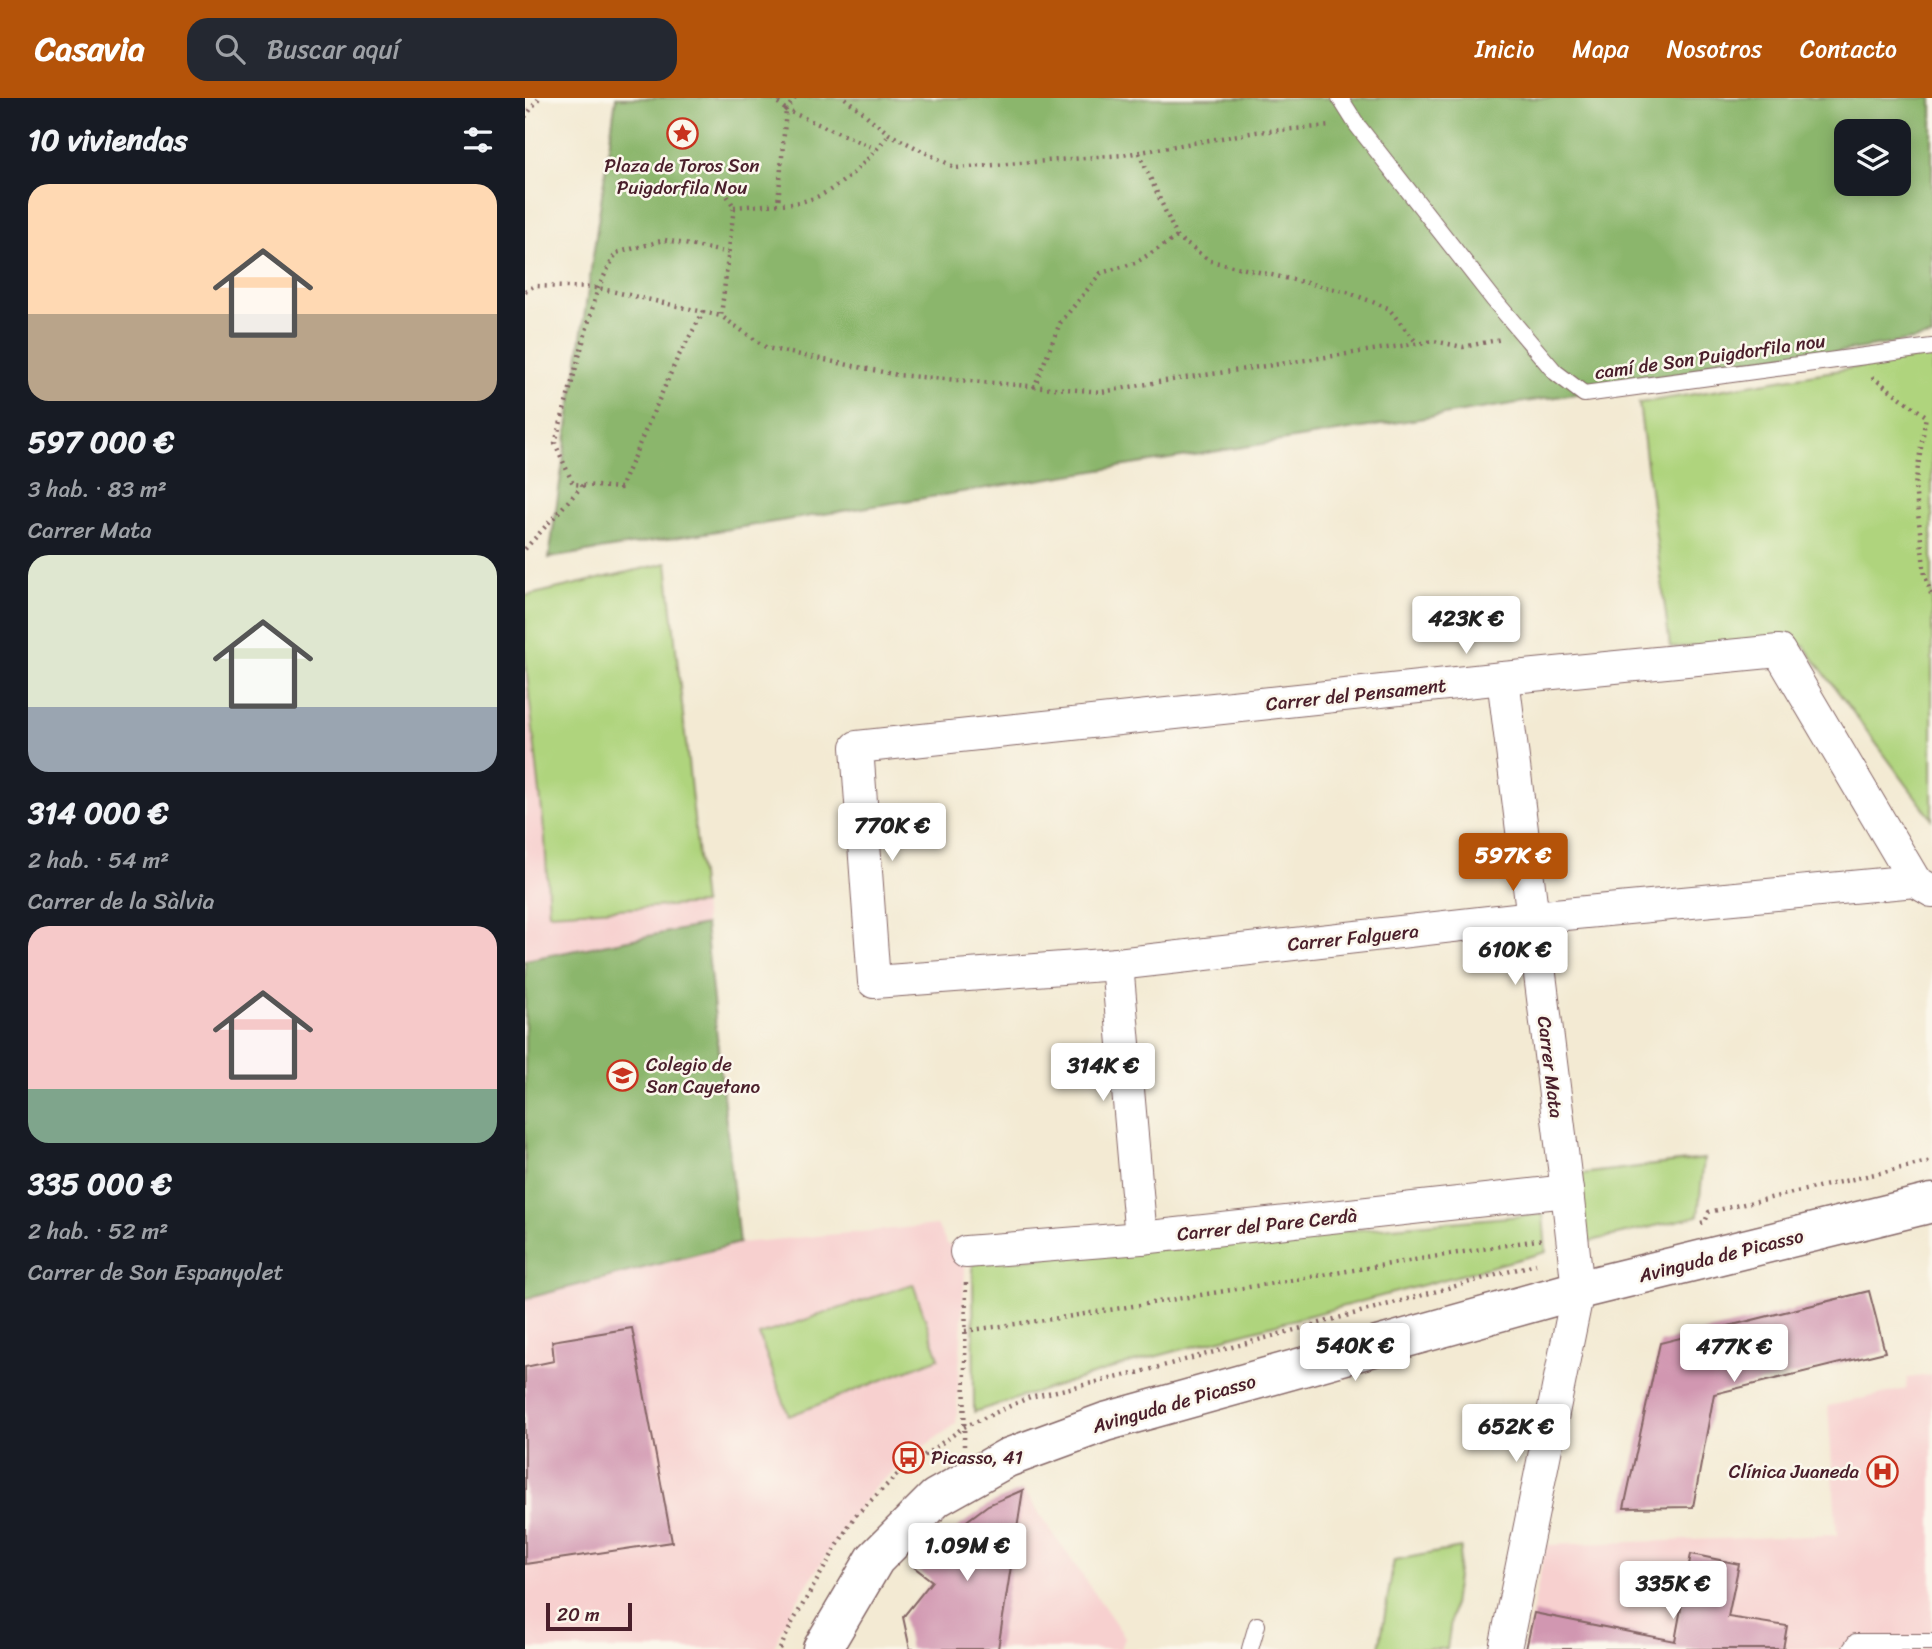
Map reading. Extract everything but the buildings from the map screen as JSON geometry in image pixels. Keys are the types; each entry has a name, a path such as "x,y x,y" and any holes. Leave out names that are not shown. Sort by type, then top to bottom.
{"street":[{"name":"Carrer del Pensament","path":"874,982 857,747 1779,651 1924,886"},
{"name":"Carrer Mata","path":"1503,678 1578,1290 1505,1649"},
{"name":"Carrer Falguera","path":"874,982 1117,964 1533,917 1924,886"},
{"path":"1117,964 1141,1238"},
{"name":"Carrer del Pare Cerdà","path":"966,1252 1141,1238 1567,1191"},
{"name":"Avinguda de Picasso","path":"822,1649 875,1559 936,1498 1007,1458 1105,1422 1578,1290 1932,1203"}],"lane":[{"name":"camí de Son Puigdorfila nou","path":"1340,98 1357,125 1494,300 1555,372 1584,394 1932,348"},
{"path":"1250,1649 1257,1625"},
{"path":"1851,1649 1856,1642 1932,1642"}],"path":[{"path":"525,117 539,98"},
{"path":"773,98 786,110 876,149"},
{"path":"778,203 786,110 795,98"},
{"path":"845,98 889,134 956,168 1139,152 1256,132 1357,125"},
{"path":"734,207 801,202 833,188 868,160 889,134"},
{"path":"1139,152 1177,237 1210,261 1347,292 1388,308 1416,343"},
{"path":"721,316 734,207 724,190"},
{"path":"1034,388 1061,323 1101,273 1135,263 1177,237"},
{"path":"703,312 677,359 619,488 573,484 555,443 598,288 615,253 665,240 729,253"},
{"path":"525,291 534,286 598,288 721,316 767,348 897,375 1103,392 1416,343 1434,341 1463,347 1524,335"},
{"path":"1847,359 1926,416 1915,486 1925,576 1932,597"},
{"path":"525,549 584,485"},
{"path":"965,1331 1066,1317 1572,1234"},
{"path":"964,1482 966,1252"}],"shaded area":[{"name":"Colegio de San Cayetano","path":"667,563 739,1243 937,1225 947,1244 966,1252 956,1424 920,1449 876,1486 841,1532 791,1610 773,1649 525,1649 525,596"},
{"name":"Clínica Juaneda","path":"1932,1375 1932,1648 1525,1649 1546,1545 1837,1535 1828,1406 1906,1389 1907,1378"},
{"path":"1023,1490 1125,1637 1121,1649 998,1649"}],"green space":[{"path":"616,98 1932,98 1932,337 549,558"},
{"path":"1932,355 1932,819 1804,646 1670,647 1639,403"},
{"path":"667,563 703,904 549,913 545,839 525,657 525,596"},
{"path":"705,925 739,1243 525,1299 525,960"},
{"path":"1704,1159 1698,1216 1583,1243 1581,1174"},
{"path":"1543,1214 1546,1252 1124,1365 974,1412 973,1263"},
{"path":"913,1284 939,1358 789,1416 759,1335"},
{"path":"1461,1548 1447,1649 1379,1649 1394,1560"}],"place":[{"name":"Plaza de Toros Son Puigdorfila Nou","path":"682,134"},
{"name":"Colegio de San Cayetano","path":"623,1075"},
{"name":"Picasso, 41","path":"908,1457"},
{"name":"Clínica Juaneda","path":"1882,1471"}]}
